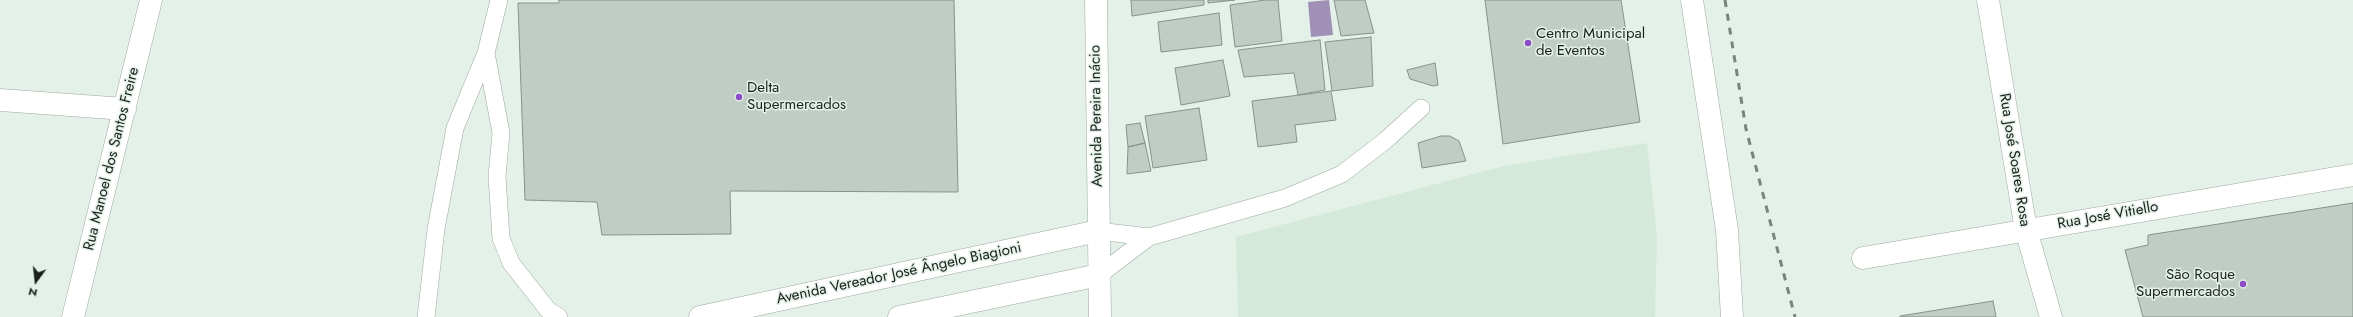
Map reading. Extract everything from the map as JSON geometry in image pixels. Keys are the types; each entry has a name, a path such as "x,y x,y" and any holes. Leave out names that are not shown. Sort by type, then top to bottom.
{"street":[{"name":"Rua Manoel dos Santos Freire","path":"73,317 151,0"},
{"name":"Avenida Pereira Inácio","path":"1096,0 1100,317"},
{"path":"1692,0 1727,230 1732,317"},
{"name":"Rua José Soares Rosa","path":"1988,0 2026,230 2051,317"},
{"path":"0,100 124,109"},
{"name":"Rua José Vitiello","path":"1863,258 2353,175"},
{"name":"Avenida Vereador José Ângelo Biagioni","path":"700,317 773,309 1098,231"},
{"path":"899,317 1099,275"}],"lane":[{"path":"426,317 436,229 455,128 486,54 499,0"},
{"path":"486,54 501,133 497,176 501,238 511,263 548,310 559,317"},
{"path":"1099,275 1149,237 1285,198 1342,174 1386,140 1421,108"},
{"path":"1098,231 1149,237"}],"shaded area":[{"path":"1329,0 1333,35 1311,37 1308,2"},
{"path":"1647,143 1657,238 1655,317 1238,317 1236,237 1504,166"}],"building":[{"name":"Delta Supermercados","path":"559,0 954,0 958,192 730,191 731,234 602,235 597,202 525,200 518,3 559,3"},
{"path":"1131,0 1204,0 1204,5 1132,16"},
{"path":"1208,0 1235,0 1208,3"},
{"path":"1265,0 1278,0 1282,41 1235,47 1230,5"},
{"path":"1334,0 1365,0 1374,33 1341,36"},
{"path":"1485,0 1621,0 1640,122 1503,144"},
{"path":"1219,13 1222,45 1161,52 1158,22"},
{"path":"1371,37 1373,86 1332,91 1325,42"},
{"path":"1320,40 1325,90 1298,95 1294,73 1244,77 1238,50"},
{"path":"1223,60 1230,96 1181,105 1175,68"},
{"path":"1435,63 1438,85 1433,86 1410,79 1407,70"},
{"path":"1331,91 1336,120 1295,125 1297,142 1258,147 1252,101"},
{"path":"1199,108 1207,160 1153,168 1145,116"},
{"path":"1140,123 1145,143 1128,147 1126,125"},
{"path":"1441,136 1450,136 1459,141 1466,161 1422,168 1418,143"},
{"path":"1145,143 1151,171 1127,174 1128,147"},
{"name":"São Roque Supermercados","path":"2353,203 2353,317 2143,317 2125,250 2148,245 2148,235"},
{"path":"1993,301 1996,317 1900,317 1900,316"}],"railway":[{"path":"1725,0 1746,129 1795,317"}],"place":[{"name":"Centro Municipal de Eventos","path":"1528,43"},
{"name":"Delta Supermercados","path":"739,97"},
{"name":"São Roque Supermercados","path":"2243,284"}]}
